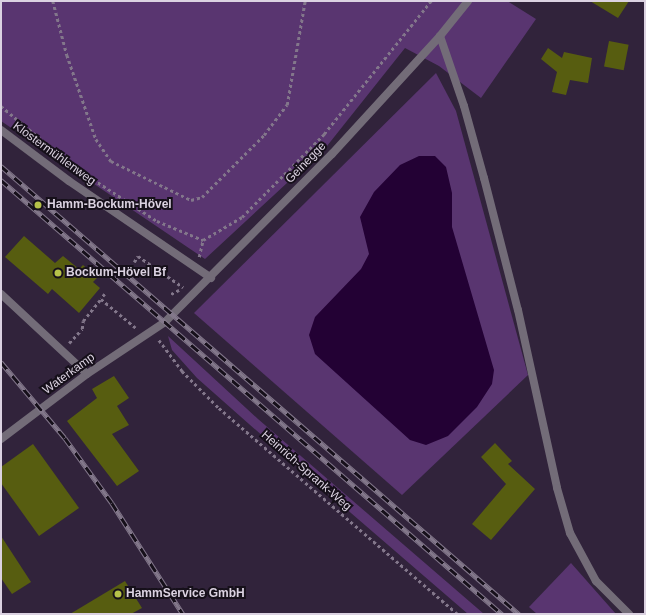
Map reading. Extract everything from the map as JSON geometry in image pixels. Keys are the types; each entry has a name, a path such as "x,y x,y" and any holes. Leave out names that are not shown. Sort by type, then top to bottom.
{"street":[{"name":"Geinegge","path":"153,332 211,278 440,36 468,1"},
{"path":"440,36 464,106 484,178 518,310 556,488 570,533 596,581 630,614"},
{"name":"Klostermühlenweg","path":"1,130 69,181 211,278"},
{"path":"1,294 63,350 87,374"},
{"name":"Waterkamp","path":"1,439 87,374 153,332"}],"path":[{"path":"53,1 67,55 96,139 111,161 190,200 202,197 264,135 287,105 306,1"},
{"path":"196,267 203,240 242,217 324,134 431,1"},
{"path":"1,106 73,166 157,221 203,240"},
{"path":"134,262 138,256 184,287 171,294"},
{"path":"63,350 82,329 83,321 105,294"},
{"path":"101,299 130,323 144,338"},
{"name":"Heinrich-Sprank-Weg","path":"153,332 182,371 220,408 458,614"}],"shaded area":[{"path":"1,1 507,1 536,19 481,98 439,66 405,48 327,146 205,259 1,121"},
{"path":"436,73 456,111 528,375 402,495 194,313"},
{"path":"419,156 435,156 446,167 452,193 452,227 494,370 492,384 477,407 448,436 426,445 410,440 315,354 309,335 315,317 361,269 369,254 360,217 374,192 400,165"},
{"path":"168,336 258,419 484,614 468,614 300,469 197,378 172,350"},
{"path":"571,563 616,614 537,614 529,607"}],"building":[{"path":"590,1 629,1 618,18"},
{"path":"609,41 629,45 624,70 604,67"},
{"path":"548,48 562,58 564,52 592,58 588,83 570,80 566,95 552,92 557,72 541,59"},
{"name":"Bockum-Hövel Bf","path":"24,236 55,263 63,256 79,269 83,265 97,278 93,282 100,288 79,313 52,289 48,294 5,257"},
{"path":"114,376 129,398 117,406 129,425 112,434 139,471 117,486 67,421 97,398 92,389"},
{"path":"495,443 512,461 508,464 535,489 491,540 472,524 506,484 481,457"},
{"path":"33,444 79,508 39,536 1,483 1,467"},
{"path":"1,536 31,582 12,594 1,578"},
{"name":"HammService GmbH","path":"125,581 142,608 131,614 70,614"}],"railway":[{"path":"1,166 519,614"},
{"path":"1,180 502,614"},
{"path":"1,362 65,438 112,503 183,614"}],"place":[{"name":"Hamm-Bockum-Hövel","path":"38,205"},
{"name":"Bockum-Hövel Bf","path":"58,273"},
{"name":"HammService GmbH","path":"118,594"}]}
